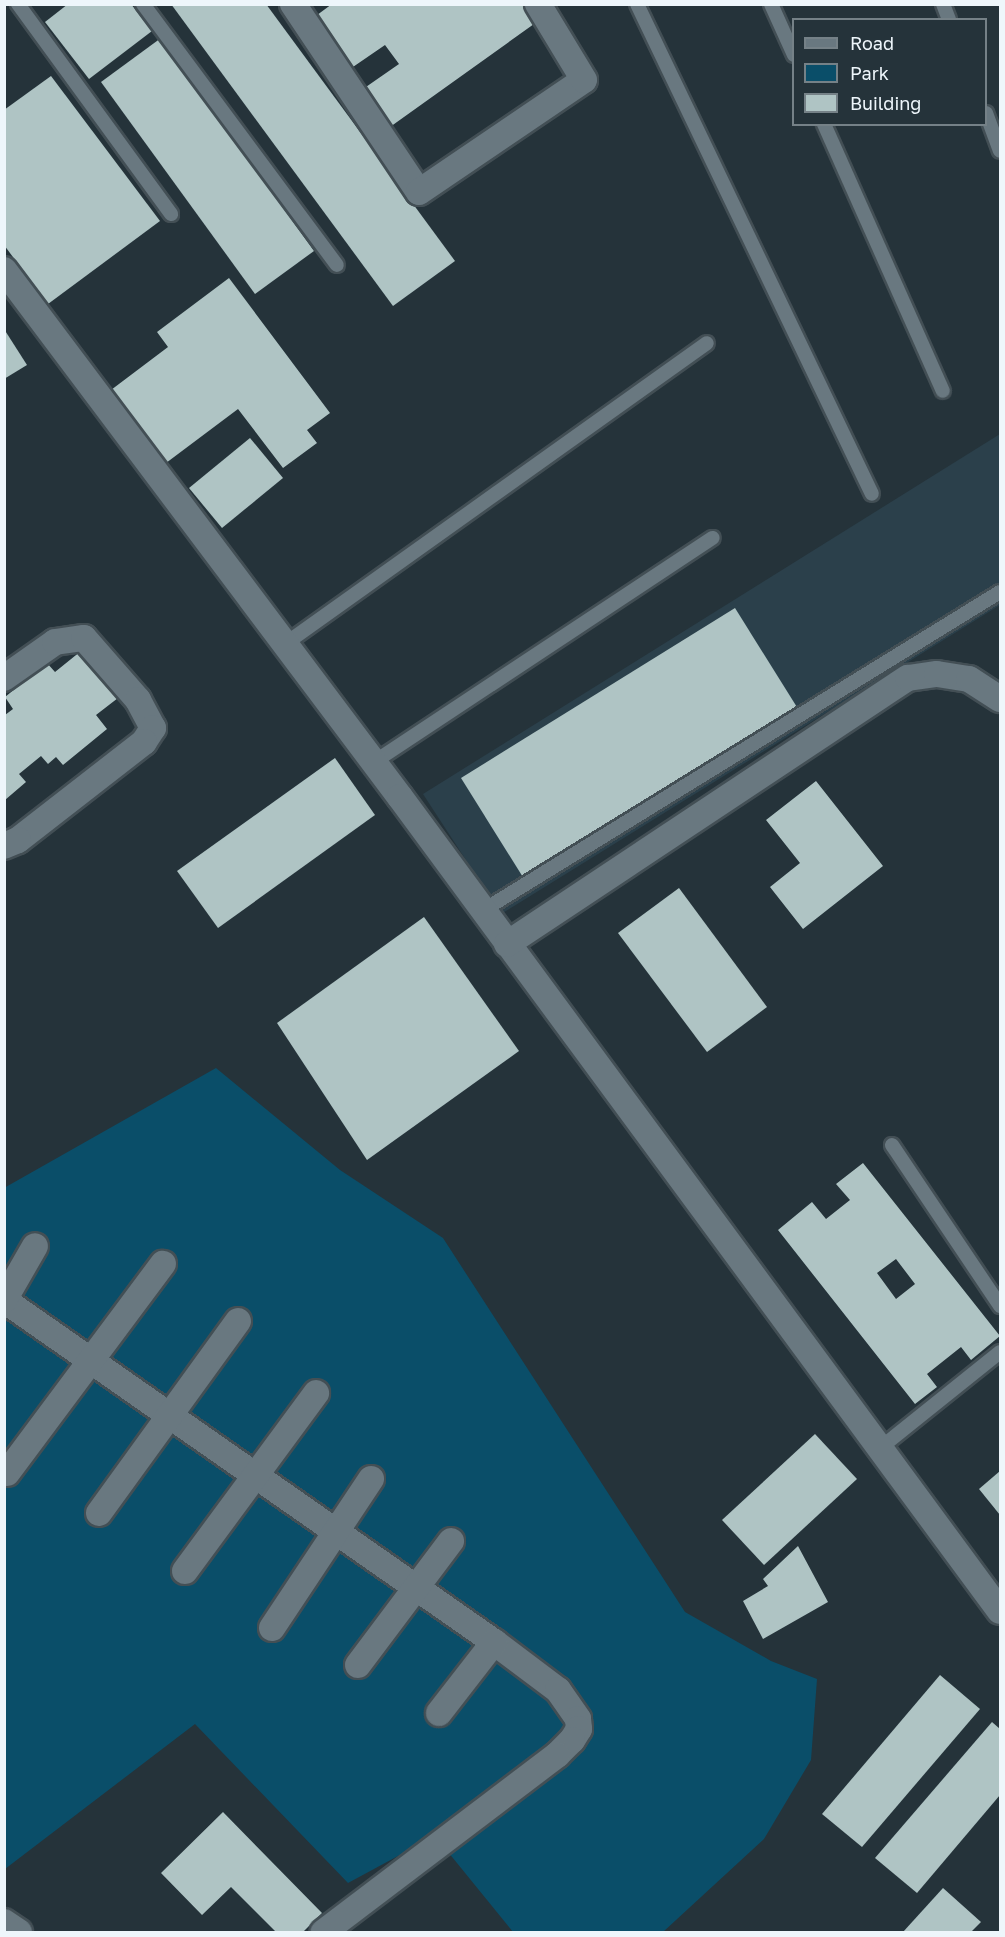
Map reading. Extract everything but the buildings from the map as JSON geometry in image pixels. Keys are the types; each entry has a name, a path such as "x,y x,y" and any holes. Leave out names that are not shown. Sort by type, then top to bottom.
{"street":[{"path":"301,8 419,192 584,80 538,4"},
{"path":"4,270 374,762 1000,1611"},
{"path":"4,678 55,642 84,638 138,700 153,728 144,742 18,840 4,846"},
{"path":"507,944 908,678 937,674 969,679 1000,699"},
{"path":"35,1246 5,1300 494,1642 569,1702 579,1719 579,1729 572,1740 324,1932"},
{"path":"7,1473 163,1263"},
{"path":"99,1513 238,1321"},
{"path":"185,1570 316,1393"},
{"path":"272,1628 371,1479"},
{"path":"358,1665 451,1541"},
{"path":"439,1713 494,1642"},
{"path":"4,1922 20,1932"}],"lane":[{"path":"18,4 171,214"},
{"path":"143,4 337,265"},
{"path":"637,4 872,494"},
{"path":"771,4 792,51"},
{"path":"987,116 1000,151"},
{"path":"825,126 943,391"},
{"path":"285,644 706,344"},
{"path":"374,762 713,538"},
{"path":"483,911 1000,592"},
{"path":"892,1145 1000,1306"},
{"path":"879,1449 1000,1352"}],"shaded area":[{"path":"1000,434 1000,605 501,914 423,794"}],"green space":[{"path":"216,1068 340,1170 443,1238 685,1612 771,1661 817,1679 811,1760 764,1839 663,1932 513,1932 435,1836 348,1883 195,1724 5,1869 4,1188"}]}
